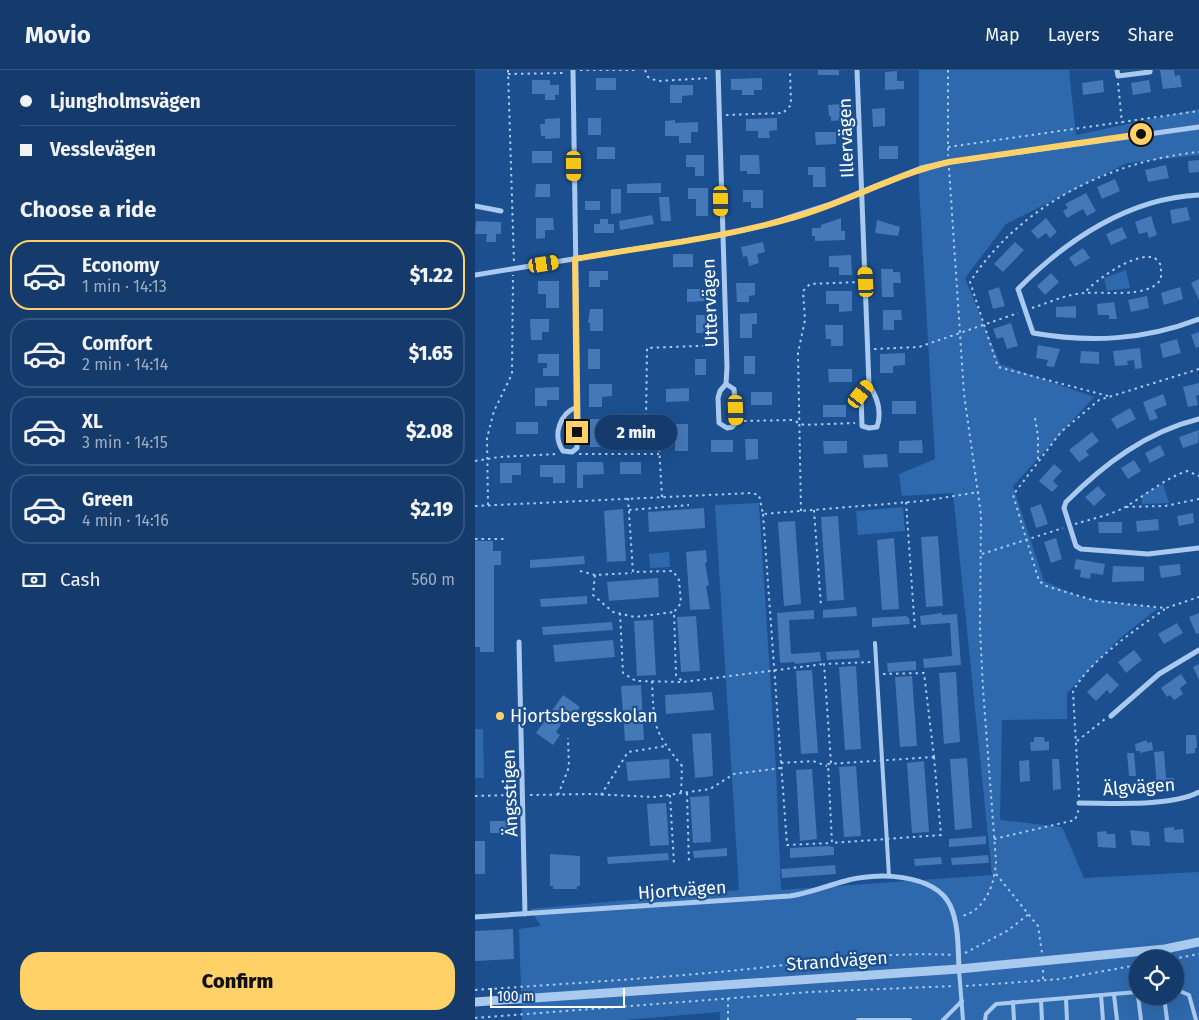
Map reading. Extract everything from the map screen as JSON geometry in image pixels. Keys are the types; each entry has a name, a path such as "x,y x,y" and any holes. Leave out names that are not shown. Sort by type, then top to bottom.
{"street":[{"path":"573,70 577,406 577,448 572,452 563,451 559,445 560,422 567,410 577,406"},
{"name":"Uttervägen","path":"718,70 726,384 720,391 718,398 719,423 727,428 733,427 737,421 734,389 726,384"},
{"name":"Illervägen","path":"857,70 869,385 877,397 879,420 877,427 869,428 862,426 861,394 869,385"},
{"path":"1117,70 1118,76 1150,72 1150,70"},
{"path":"475,275 721,235 798,216 921,168 949,162 1199,126"},
{"path":"1199,195 1139,208 1104,223 1059,251 1018,289 1033,333 1086,340 1147,335 1175,328 1199,319"},
{"path":"475,206 501,211"},
{"path":"1199,419 1153,436 1121,454 1091,477 1065,502 1064,508 1076,546 1092,551 1148,554 1199,548"},
{"name":"Ängsstigen","path":"519,642 524,795 525,914"},
{"path":"1111,716 1159,674 1199,650"},
{"name":"Älgvägen","path":"1079,804 1147,802 1190,797 1199,792"},
{"name":"Hjortvägen","path":"475,917 790,896 812,893 846,880 905,876 923,882 940,893 949,903 955,917 959,970"},
{"name":"Strandvägen","path":"475,1002 959,970 1165,949 1199,942"}],"lane":[{"path":"875,643 889,876"},
{"path":"959,970 963,1020"},
{"path":"1184,993 1189,995 1196,1020"},
{"path":"985,1020 986,1014 996,1004 1129,994"},
{"path":"1101,995 1103,1020"},
{"path":"1114,995 1117,1020"},
{"path":"1066,998 1067,1020"},
{"path":"1041,1000 1042,1020"},
{"path":"943,1020 962,1001"},
{"path":"1013,1002 1014,1020"},
{"path":"1139,1005 1141,1020"},
{"path":"1165,1005 1167,1020"},
{"path":"858,1020 910,1020"}],"path":[{"path":"488,505 487,438 494,411 513,374 513,269 515,238 508,70"},
{"path":"645,70 647,77 657,81 718,78"},
{"path":"719,115 783,113 791,105 790,70"},
{"path":"948,70 950,108 948,147 959,334 964,394 979,492 982,554 980,628 995,874 992,887 981,904 965,915 955,917"},
{"path":"1118,76 1122,123"},
{"path":"948,147 1199,111"},
{"path":"869,349 919,347 1025,310 1084,293 1112,294 1151,287 1161,279 1161,263 1153,257 1141,257 1104,276 1084,293"},
{"path":"801,511 798,353 805,320 804,289 812,284 866,282"},
{"path":"663,497 659,445 646,424 647,348 725,344"},
{"path":"1166,608 1096,601 1046,586 1039,581 1013,496 1069,424 1099,400 1199,369"},
{"path":"1035,418 1039,436 1038,462"},
{"path":"737,421 792,420 804,425 862,423"},
{"path":"475,461 554,455 563,451"},
{"path":"572,452 583,455 659,454"},
{"path":"1126,507 1141,495 1179,474 1187,471 1199,476"},
{"path":"763,514 906,502 979,492"},
{"path":"475,506 756,494 761,499 787,845 941,835 924,673 877,674"},
{"path":"628,498 633,572"},
{"path":"982,554 1126,507 1165,506 1199,500"},
{"path":"906,502 915,630"},
{"path":"629,510 689,505"},
{"path":"814,510 821,606"},
{"path":"475,539 503,539"},
{"path":"580,571 595,575 673,571 679,580 681,603 674,612 676,675 683,682"},
{"path":"595,575 593,595 613,612 635,617 674,612"},
{"path":"994,839 1075,820 1078,815 1079,804 1072,696 1074,688 1120,641 1166,608 1199,597"},
{"path":"620,613 623,673 637,681 683,682 824,664 876,661"},
{"path":"824,664 831,763"},
{"path":"651,681 654,724 666,746 682,766 681,794"},
{"path":"1076,742 1111,716"},
{"path":"558,796 569,767 568,738"},
{"path":"601,795 628,752 666,746"},
{"path":"827,766 831,763 934,757"},
{"path":"781,763 813,761 827,766"},
{"path":"827,766 832,843"},
{"path":"475,796 601,795 654,797 710,790 740,772 781,768"},
{"path":"687,793 689,864"},
{"path":"670,795 673,864"},
{"path":"995,874 1038,926 1042,953"},
{"path":"475,990 728,971 873,957 932,953 958,955 976,948 1029,914"},
{"path":"1184,957 1199,954"},
{"path":"475,1018 857,989 1043,981 1129,966"},
{"path":"1043,970 1043,981"},
{"path":"728,998 728,1020"}],"shaded area":[{"path":"919,70 1069,70 1076,135 1199,109 1199,155 1127,163 1006,224 965,278 1000,364 1094,397 1013,486 1044,581 1083,598 1158,608 1119,639 1067,693 1067,719 1002,720 1000,820 1062,827 1084,878 1199,872 1199,1020 720,1020 720,1012 624,1020 522,1020 519,929 541,926 530,909 739,890 715,505 759,503 776,769 781,890 992,875 953,493 902,496 899,474 935,459 919,187"},
{"path":"1126,270 1130,288 1107,291 1104,278"},
{"path":"1163,484 1169,503 1142,504 1142,495"},
{"path":"903,507 905,531 858,535 856,511"},
{"path":"669,552 670,567 650,568 649,554"},
{"path":"475,729 483,729 484,778 475,778"}],"building":[{"path":"818,70 839,70 839,75 818,75"},
{"path":"1160,70 1174,70 1175,76 1180,75 1182,87 1163,89"},
{"path":"897,71 897,81 904,81 904,89 885,90 885,72"},
{"path":"596,78 616,78 616,90 596,90"},
{"path":"762,78 762,90 754,90 754,95 742,95 742,90 731,90 731,79"},
{"path":"532,80 550,80 550,85 559,85 559,95 555,95 555,100 545,100 545,94 532,94"},
{"path":"1103,80 1104,92 1083,95 1082,83"},
{"path":"1149,80 1151,92 1133,95 1131,83"},
{"path":"670,85 693,85 693,95 682,96 682,103 670,103"},
{"path":"842,104 843,120 831,121 828,105"},
{"path":"885,108 885,126 873,127 872,109"},
{"path":"560,118 560,138 545,139 545,136 541,136 540,124 545,124 545,119"},
{"path":"588,118 601,118 601,135 588,135"},
{"path":"777,118 777,130 769,131 770,138 758,138 758,131 746,131 746,119"},
{"path":"675,120 675,123 698,122 698,132 691,132 691,143 679,143 679,136 665,136 665,121"},
{"path":"815,132 836,132 836,144 816,145"},
{"path":"879,146 898,146 898,159 879,159"},
{"path":"597,147 615,147 615,159 597,159"},
{"path":"532,151 552,151 552,163 532,163"},
{"path":"686,155 704,155 704,176 695,176 695,167 686,167"},
{"path":"740,155 759,155 760,174 747,174 747,171 740,171"},
{"path":"1199,160 1199,172 1189,173 1188,161"},
{"path":"1166,165 1169,178 1148,182 1145,170"},
{"path":"808,167 825,167 826,187 813,187 813,175 808,175"},
{"path":"1115,179 1120,191 1102,199 1097,187"},
{"path":"661,183 661,193 627,193 627,184"},
{"path":"536,184 550,184 550,197 535,197"},
{"path":"688,188 708,188 708,216 696,216 696,199 688,199"},
{"path":"611,189 621,189 621,213 611,214"},
{"path":"743,190 763,190 763,208 751,208 751,202 743,202"},
{"path":"1086,193 1096,211 1087,216 1083,209 1067,218 1063,211 1068,208 1065,204"},
{"path":"659,197 669,197 671,221 661,221"},
{"path":"585,201 600,201 600,210 585,210"},
{"path":"1187,207 1190,220 1172,224 1170,210"},
{"path":"652,215 654,224 620,230 619,221"},
{"path":"1151,216 1157,235 1149,238 1147,232 1139,234 1135,222"},
{"path":"536,218 553,218 554,230 545,230 545,238 536,239"},
{"path":"841,218 841,231 845,231 845,240 815,241 815,236 812,236 812,228 821,228 821,225"},
{"path":"1046,218 1057,232 1050,238 1046,233 1038,239 1031,231"},
{"path":"600,219 608,219 608,224 614,224 614,233 594,233 594,224 600,224"},
{"path":"877,220 900,227 898,236 875,233"},
{"path":"476,221 501,222 501,234 496,234 496,242 486,242 487,234 475,234"},
{"path":"1122,227 1127,238 1111,245 1106,234"},
{"path":"763,242 765,252 757,254 759,263 749,266 747,256 743,257 741,247"},
{"path":"1015,242 1024,250 1003,272 994,264"},
{"path":"1083,248 1090,258 1075,267 1069,258"},
{"path":"673,254 693,254 693,267 673,267"},
{"path":"851,255 852,275 839,275 839,267 829,267 829,256"},
{"path":"881,269 893,269 893,272 900,272 901,283 893,283 894,297 882,297"},
{"path":"589,271 608,271 608,280 600,280 600,287 589,287"},
{"path":"1051,273 1059,282 1045,295 1037,286"},
{"path":"1199,279 1199,300 1191,283"},
{"path":"538,281 559,281 559,308 546,308 546,294 538,294"},
{"path":"736,283 755,283 755,295 749,296 749,302 737,302"},
{"path":"999,287 1005,306 993,309 988,291"},
{"path":"1180,287 1183,299 1164,305 1161,293"},
{"path":"687,289 707,289 707,301 687,302"},
{"path":"826,291 852,291 852,311 839,312 839,304 826,304"},
{"path":"1147,296 1149,308 1131,312 1128,300"},
{"path":"1114,302 1117,319 1109,319 1109,315 1098,315 1097,304"},
{"path":"1076,306 1076,318 1056,317 1056,307"},
{"path":"590,309 603,309 603,331 590,331 590,323 588,323"},
{"path":"883,310 901,310 902,320 894,320 894,330 883,330"},
{"path":"757,313 757,324 752,324 752,338 740,338 740,314"},
{"path":"696,315 708,315 708,333 696,333"},
{"path":"530,319 549,319 549,332 542,332 542,340 531,340"},
{"path":"1011,323 1018,346 1007,349 1003,337 997,339 993,329"},
{"path":"825,325 843,325 843,346 831,346 831,339 826,339"},
{"path":"1199,332 1199,347 1196,348 1191,335"},
{"path":"1177,339 1181,353 1163,358 1160,344"},
{"path":"1038,345 1060,349 1054,367 1046,366 1048,360 1036,358"},
{"path":"1140,348 1142,368 1135,369 1134,360 1127,361 1128,365 1115,366 1113,351"},
{"path":"588,349 600,349 600,369 588,369"},
{"path":"1081,351 1099,352 1099,364 1080,363"},
{"path":"905,353 905,365 893,366 893,373 880,373 880,354"},
{"path":"538,354 559,354 559,376 543,376 543,368 547,368 547,363 538,363"},
{"path":"744,356 755,356 755,374 744,374"},
{"path":"695,359 706,359 706,375 695,375"},
{"path":"828,369 852,369 852,382 829,382"},
{"path":"1199,383 1199,395 1196,396 1198,405 1188,407 1183,387"},
{"path":"589,384 612,384 612,396 602,397 602,407 589,407"},
{"path":"559,387 559,400 547,400 547,406 535,406 535,388"},
{"path":"689,388 689,401 666,402 666,389"},
{"path":"751,392 772,392 772,405 751,405"},
{"path":"1163,394 1167,405 1154,410 1158,418 1150,421 1143,402"},
{"path":"892,401 916,401 916,414 892,414"},
{"path":"823,405 846,405 846,417 823,417"},
{"path":"1130,408 1136,419 1117,429 1111,419"},
{"path":"590,419 602,419 602,423 609,422 609,433 602,433 602,447 590,447"},
{"path":"516,422 538,422 538,434 516,434"},
{"path":"675,424 688,424 688,451 675,451"},
{"path":"1199,430 1198,443 1183,448 1179,437"},
{"path":"1092,432 1099,441 1086,451 1089,455 1079,462 1069,450"},
{"path":"745,439 758,439 758,459 746,460"},
{"path":"711,440 733,440 733,452 711,452"},
{"path":"922,440 923,453 899,453 899,441"},
{"path":"823,441 847,441 847,453 824,454"},
{"path":"1160,445 1165,455 1150,463 1145,453"},
{"path":"887,454 888,467 864,468 863,455"},
{"path":"1134,460 1141,471 1128,479 1121,468"},
{"path":"577,462 603,462 604,474 583,475 583,488 577,488"},
{"path":"620,462 641,462 641,474 620,474"},
{"path":"500,463 521,463 521,475 512,475 512,483 500,483"},
{"path":"1054,464 1062,471 1053,481 1058,486 1052,492 1039,481"},
{"path":"540,465 565,465 565,483 553,483 553,477 540,477"},
{"path":"1098,486 1106,495 1094,506 1085,497"},
{"path":"1041,504 1048,524 1036,528 1030,508"},
{"path":"704,508 705,528 649,532 648,512"},
{"path":"623,509 626,561 607,562 604,511"},
{"path":"1193,513 1194,523 1179,526 1177,516"},
{"path":"838,516 844,600 827,601 821,517"},
{"path":"1158,519 1159,530 1137,532 1136,521"},
{"path":"795,521 801,604 784,606 778,522"},
{"path":"1098,522 1122,522 1122,533 1099,533"},
{"path":"938,536 943,606 926,607 921,537"},
{"path":"894,538 899,609 882,610 877,540"},
{"path":"1056,538 1062,559 1051,563 1044,542"},
{"path":"475,541 493,541 493,551 501,551 501,565 494,565 494,652 480,652 480,647 475,647"},
{"path":"706,550 707,562 705,563 709,585 706,586 710,609 690,610 686,552"},
{"path":"584,556 585,564 530,568 530,560"},
{"path":"1076,559 1105,564 1103,575 1091,573 1090,579 1080,577 1081,570 1074,569"},
{"path":"1180,564 1181,575 1161,578 1159,566"},
{"path":"1113,566 1144,567 1144,581 1112,582"},
{"path":"658,578 659,597 609,601 607,582"},
{"path":"587,596 587,604 541,607 540,599"},
{"path":"856,607 857,616 823,618 823,610"},
{"path":"814,610 814,619 789,620 791,654 820,652 821,661 795,664 795,662 780,663 777,613"},
{"path":"942,613 942,615 957,614 961,665 924,668 923,659 952,656 950,623 921,625 920,616"},
{"path":"1199,613 1199,633 1196,634 1189,617"},
{"path":"696,616 700,671 681,672 677,617"},
{"path":"906,616 909,618 910,624 872,627 872,618"},
{"path":"653,620 656,675 637,676 634,621"},
{"path":"612,622 613,630 543,635 542,627"},
{"path":"1177,623 1183,633 1164,644 1158,634"},
{"path":"613,640 615,657 555,662 553,645"},
{"path":"859,650 860,658 827,660 826,652"},
{"path":"1134,650 1142,660 1126,673 1118,662"},
{"path":"916,661 916,670 888,672 887,663"},
{"path":"1199,664 1199,680 1193,667"},
{"path":"856,666 861,749 845,750 839,667"},
{"path":"812,670 818,753 801,754 796,671"},
{"path":"956,672 960,742 944,744 939,673"},
{"path":"1107,673 1119,685 1110,694 1107,690 1096,701 1087,692"},
{"path":"1181,674 1187,683 1180,688 1183,694 1174,700 1170,695 1167,697 1161,688"},
{"path":"912,676 917,746 900,747 895,677"},
{"path":"641,685 644,740 625,741 621,686"},
{"path":"712,692 714,710 666,714 665,695"},
{"path":"563,695 580,707 572,717 568,714 556,732 560,735 553,745 536,733"},
{"path":"711,733 713,776 695,778 692,734"},
{"path":"1186,735 1196,735 1197,748 1195,748 1195,753 1186,754"},
{"path":"1034,737 1044,737 1045,742 1049,741 1049,750 1031,751 1030,742 1034,742"},
{"path":"1147,740 1147,743 1152,742 1153,750 1140,753 1140,751 1136,751 1135,744"},
{"path":"1164,751 1166,778 1174,778 1175,786 1157,787 1154,752"},
{"path":"1127,753 1134,753 1136,776 1129,776"},
{"path":"967,758 972,828 955,830 950,759"},
{"path":"669,759 670,778 628,781 626,762"},
{"path":"1052,759 1059,759 1061,789 1053,790"},
{"path":"1029,760 1030,781 1020,782 1019,761"},
{"path":"924,761 929,832 912,833 907,763"},
{"path":"856,766 861,836 844,837 839,767"},
{"path":"812,769 817,839 800,841 796,770"},
{"path":"709,796 711,842 693,843 690,797"},
{"path":"666,803 669,845 650,846 647,804"},
{"path":"490,821 508,821 508,833 490,833"},
{"path":"1174,827 1174,830 1183,829 1184,843 1165,842 1164,828"},
{"path":"1130,830 1149,832 1150,846 1132,845"},
{"path":"1106,831 1107,834 1115,834 1116,848 1098,847 1097,832"},
{"path":"986,836 986,844 949,847 949,839"},
{"path":"475,841 485,841 485,874 475,874"},
{"path":"834,847 834,855 790,858 790,848"},
{"path":"727,848 727,856 694,858 693,851"},
{"path":"668,853 669,860 608,864 607,857"},
{"path":"550,854 580,856 580,886 577,886 577,889 553,889 553,886 550,886"},
{"path":"988,855 989,863 952,865 951,858"},
{"path":"941,857 942,864 915,866 914,859"},
{"path":"835,865 836,874 782,878 781,869"},
{"path":"513,929 514,959 475,961 475,931"}],"place":[{"name":"Hjortsbergsskolan","path":"500,716"}],"route":[{"path":"577,432 575,259 721,235 766,225 828,205 921,168 949,162 1141,134"}]}
